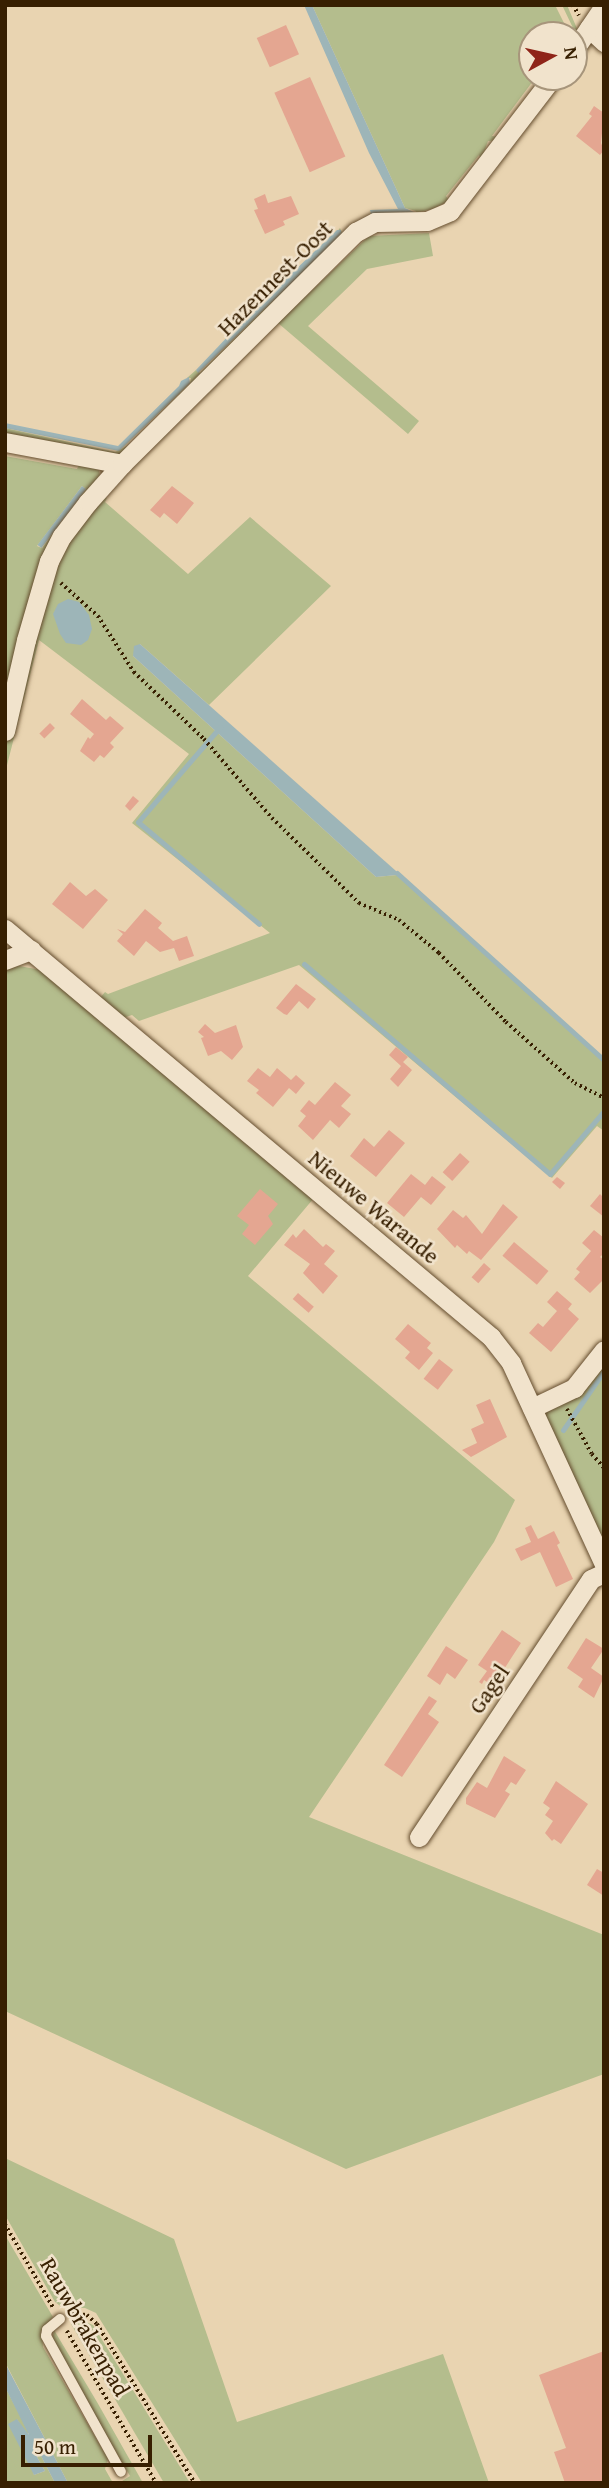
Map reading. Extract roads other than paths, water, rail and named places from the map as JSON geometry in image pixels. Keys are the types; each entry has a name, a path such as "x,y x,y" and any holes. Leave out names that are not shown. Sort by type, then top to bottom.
{"street":[{"path":"604,6 589,28 604,42"},
{"name":"Hazennest-Oost","path":"5,731 26,640 46,571 74,519 122,464 356,232 375,222 427,221 450,211 542,91"},
{"path":"5,442 122,464"},
{"name":"Nieuwe Warande","path":"5,929 491,1337 511,1363 604,1564"},
{"path":"5,960 31,950"},
{"path":"532,1408 574,1388 604,1350"},
{"name":"Gagel","path":"419,1837 592,1579 604,1573"}],"lane":[{"path":"60,2319 47,2330 46,2336 121,2472"}],"water":[{"path":"304,5 312,5 405,208 416,213 371,214 370,210 398,209 369,153"},
{"path":"337,230 341,230 342,235 198,373 196,370 250,313"},
{"path":"189,377 190,383 119,451 5,428 5,423 118,446 181,381"},
{"path":"82,486 86,489 41,548 37,545"},
{"path":"68,599 79,602 89,615 92,629 88,640 81,645 66,643 53,614 58,604"},
{"path":"140,644 396,871 397,875 376,877 133,656 134,646"},
{"path":"5,2363 68,2483 55,2483 40,2454 37,2457 45,2471 34,2475 8,2424 17,2419 29,2435 5,2387"}],"waterway":[{"path":"220,727 138,822 259,924"},
{"path":"397,873 604,1060"},
{"path":"304,964 550,1174 604,1111"},
{"path":"563,1430 604,1371"}]}
